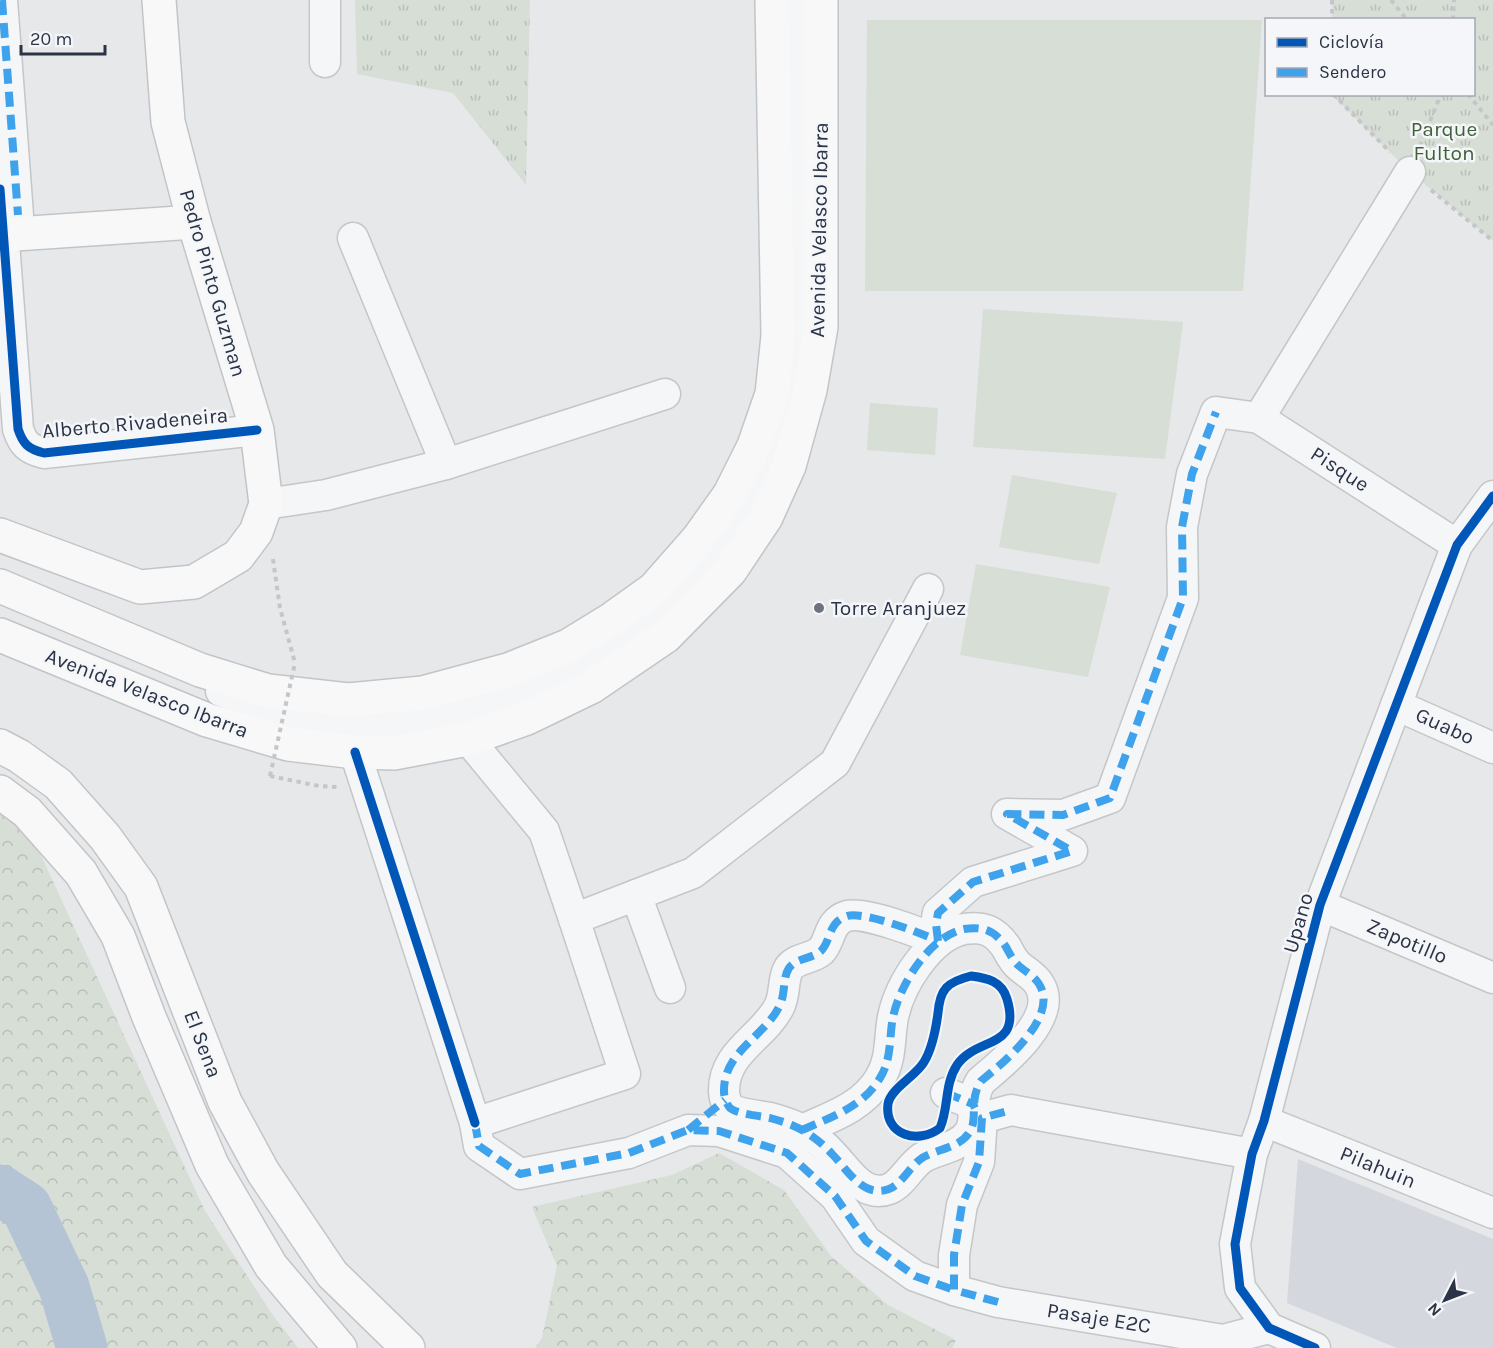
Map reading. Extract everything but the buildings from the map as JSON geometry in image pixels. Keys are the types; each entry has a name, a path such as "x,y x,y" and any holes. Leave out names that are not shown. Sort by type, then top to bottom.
{"main road":[{"name":"Pedro Pinto Guzman","path":"0,535 140,587 194,582 238,556 256,532 266,504 257,430 194,222 168,122 159,0"},
{"name":"Avenida Velasco Ibarra","path":"0,586 200,670 268,691 348,700 423,693 508,670 568,646 654,590 698,539 730,494 754,446 772,394 778,336 772,0"},
{"name":"Avenida Velasco Ibarra","path":"0,635 207,720 288,744 355,752 394,753 468,739 527,718 591,687 666,636 730,571 766,517 789,466 810,390 821,327 821,0"},
{"path":"7,229 194,222"},
{"name":"El Sena","path":"0,746 20,756 58,784 105,837 141,887 225,1102 263,1172 332,1274 408,1348"},
{"name":"El Sena","path":"0,792 27,812 81,873 118,936 149,1017 212,1165 271,1266 340,1348"}],"street":[{"path":"2,0 7,229"},
{"path":"325,0 325,62"},
{"path":"0,598 263,707 353,728 419,723 494,704 551,684 619,644 681,595 731,534 762,476 791,386 802,272 801,0"},
{"path":"1259,418 1410,172"},
{"name":"Alberto Rivadeneira","path":"0,189 7,229 18,429 23,442 32,450 44,453 257,430"},
{"path":"354,238 446,464"},
{"path":"266,504 326,495 446,464 665,394"},
{"name":"Pisque","path":"938,941 936,924 938,913 973,882 1072,850 1007,814 1064,815 1110,798 1183,598 1182,527 1192,474 1216,411 1259,418 1457,545"},
{"name":"Upano","path":"1269,1328 1240,1288 1236,1244 1252,1154 1264,1121 1320,905 1457,545 1493,496"},
{"path":"573,919 693,873 835,763 928,589"},
{"name":"Guabo","path":"1396,705 1493,748"},
{"path":"468,739 544,831 625,1074 475,1123"},
{"path":"355,752 475,1123 479,1146 520,1174 629,1153 688,1130 725,1100"},
{"path":"636,895 670,988"},
{"name":"Zapotillo","path":"1320,905 1493,978"},
{"path":"938,941 896,924 865,917 847,916 839,920 831,929 820,951 792,964 785,978 783,998 779,1008 737,1053 731,1062 723,1092 730,1108 736,1111 772,1119 802,1130 831,1153 858,1183 878,1191 898,1184 907,1171 931,1152 948,1148 969,1133 973,1124 967,1105"},
{"path":"802,1130 850,1108 871,1091 880,1079 889,1054 891,1025 896,1004 909,977 938,941 956,931 979,927 998,936 1018,965 1033,977 1044,994 1044,1004 1034,1026 1019,1048 981,1081 967,1105 979,1162 963,1205 954,1255 954,1290"},
{"path":"967,1105 1011,1110 1252,1154"},
{"name":"Pilahuin","path":"1264,1121 1493,1213"},
{"name":"Pasaje E2C","path":"688,1130 718,1131 787,1153 835,1196 866,1241 915,1276 954,1290 998,1302 1214,1343 1269,1328"},
{"path":"1269,1328 1315,1348"}],"path":[{"path":"1332,0 1332,18"},
{"path":"1391,0 1405,18"},
{"path":"1453,18 1454,0"},
{"path":"1410,172 1440,96"},
{"path":"1470,96 1492,123"},
{"path":"272,551 280,608 295,663 270,776 319,786"}],"shaded area":[{"path":"1298,1159 1493,1239 1493,1348 1397,1348 1287,1303"}],"green space":[{"path":"355,0 530,0 526,185 453,93 357,74"},
{"name":"Parque Fulton","path":"1332,0 1493,0 1493,241 1410,172 1333,96 1475,96 1475,18 1332,18"},
{"path":"867,20 1262,20 1243,291 865,291"},
{"path":"983,309 1183,322 1165,459 973,447"},
{"path":"870,403 938,408 935,455 867,450"},
{"path":"1012,475 1117,493 1099,564 999,547"},
{"path":"976,564 1110,587 1088,677 960,655"},
{"path":"0,795 39,851 205,1211 272,1314 298,1348 0,1348"},
{"path":"719,1153 784,1190 831,1256 888,1305 956,1340 952,1348 535,1348 542,1338 557,1266 532,1207 672,1175"}],"waterway":[{"path":"0,1190 26,1207 64,1287 82,1348"}],"marked path":[{"path":"2,0 18,215"},
{"path":"938,941 936,924 938,913 973,882 1072,851 1007,814 1063,815 1110,798 1183,598 1182,527 1192,474 1216,412"},
{"path":"802,1130 813,1125 846,1110 865,1097 873,1088 887,1063 893,1017 902,990 918,963 928,951 951,933 977,928 998,937 1017,964 1037,981 1043,997 1042,1011 1026,1038 981,1081 977,1088 972,1128 969,1133 960,1142 922,1158 894,1187 880,1191 871,1190 856,1181 826,1147 808,1133 779,1120 733,1110 728,1105 724,1094 725,1078 730,1066 745,1046 764,1028 779,1007 789,968 796,962 821,951 833,927 841,919 855,915 866,917 906,928 938,941"},
{"path":"946,1093 973,1104 975,1108"},
{"path":"688,1130 725,1100"},
{"path":"998,1302 954,1290 954,1255 962,1205 979,1162 982,1118 1011,1110"},
{"path":"475,1123 479,1146 520,1174 629,1153 688,1130 719,1131 787,1153 835,1196 866,1241 915,1276 954,1290"}],"cycle path":[{"path":"0,189 18,429 27,445 44,453 257,430"},
{"path":"1315,1348 1269,1328 1240,1288 1235,1244 1252,1154 1264,1121 1320,905 1457,545 1493,496"},
{"path":"355,752 475,1123"},
{"path":"971,976 988,979 1002,988 1010,1015 1008,1027 1003,1035 975,1050 957,1065 950,1080 945,1113 940,1128 922,1136 904,1134 891,1123 888,1115 890,1098 927,1057 943,992 956,981 971,976"}],"place":[{"name":"Torre Aranjuez","path":"819,608"}]}
